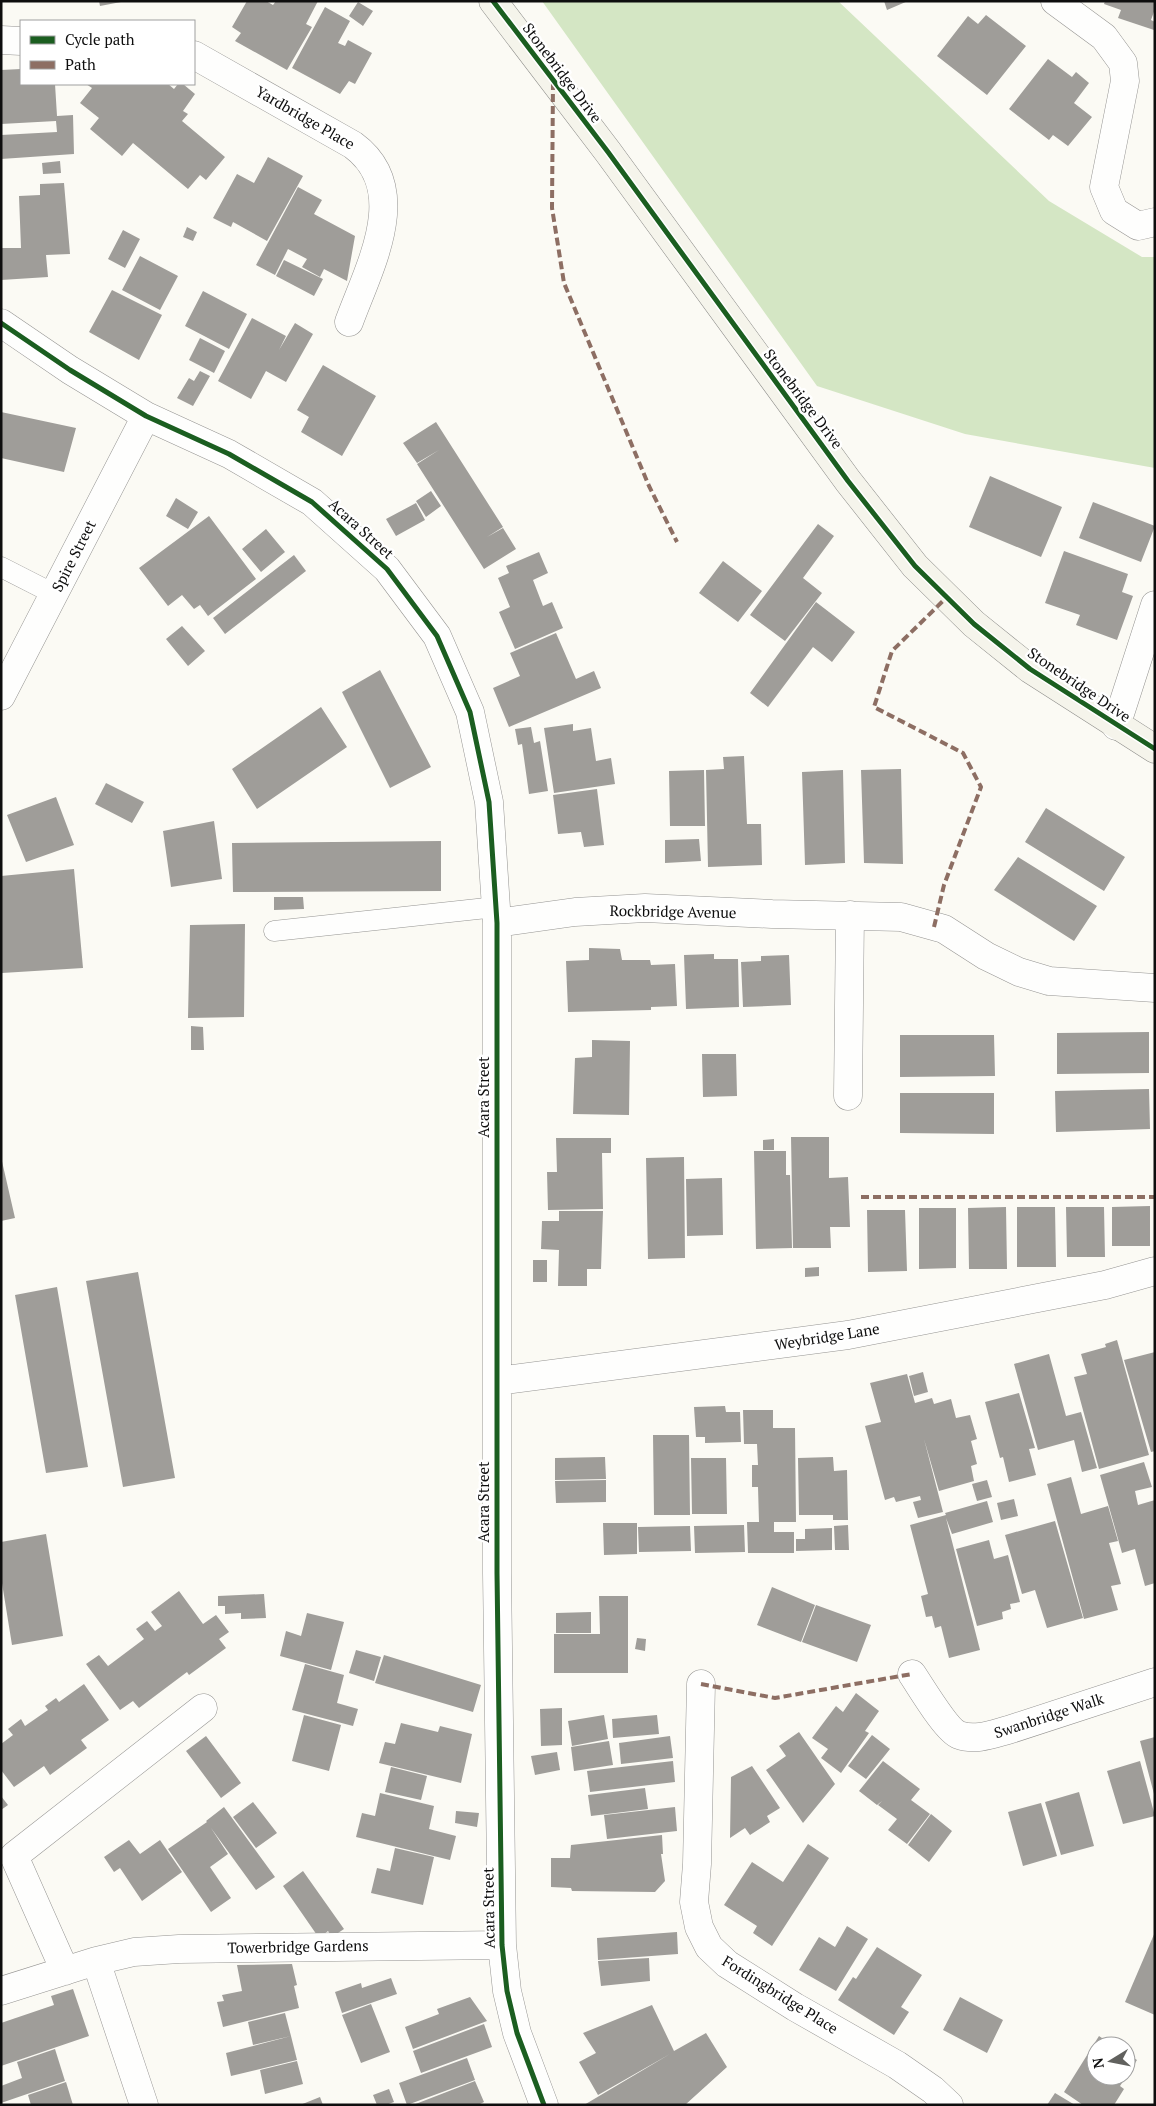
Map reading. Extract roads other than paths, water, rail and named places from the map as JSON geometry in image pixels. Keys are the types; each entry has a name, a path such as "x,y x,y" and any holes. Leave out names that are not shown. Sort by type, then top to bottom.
{"street":[{"name":"Stonebridge Drive","path":"493,1 608,152 848,481 916,566 974,624 1030,669 1116,726 1155,749"},
{"path":"1055,1 1104,37 1124,63 1125,81 1104,187 1114,211 1138,226 1155,222"},
{"path":"1,40 20,41"},
{"name":"Yardbridge Place","path":"195,56 353,145 365,154 375,171 383,190 384,216 379,239 349,322"},
{"name":"Acara Street","path":"1,323 70,370 146,416 228,454 312,502 387,569 437,636 470,712 490,802 497,915 497,1382 502,1945 507,1990 517,2033 544,2105"},
{"name":"Spire Street","path":"1,696 146,416"},
{"path":"1116,726 1155,604"},
{"name":"Rockbridge Avenue","path":"497,915 645,908 772,914 901,917 944,929 986,956 1011,968 1049,981 1155,988"},
{"path":"848,1096 850,915"},
{"name":"Weybridge Lane","path":"497,1382 848,1335 1105,1285 1155,1271"},
{"name":"Swanbridge Walk","path":"912,1674 947,1725 958,1735 970,1738 985,1737 1155,1682"},
{"name":"Fordingbridge Place","path":"702,1684 697,1864 694,1902 699,1927 709,1947 727,1964 794,2007 897,2065 933,2090 949,2105"},
{"path":"65,1971 14,1856 203,1708"},
{"name":"Towerbridge Gardens","path":"1,1991 96,1961 134,1952 179,1949 502,1945"},
{"path":"96,1961 144,2105"}],"lane":[{"path":"1,567 54,594"},
{"path":"274,931 497,915"}]}
